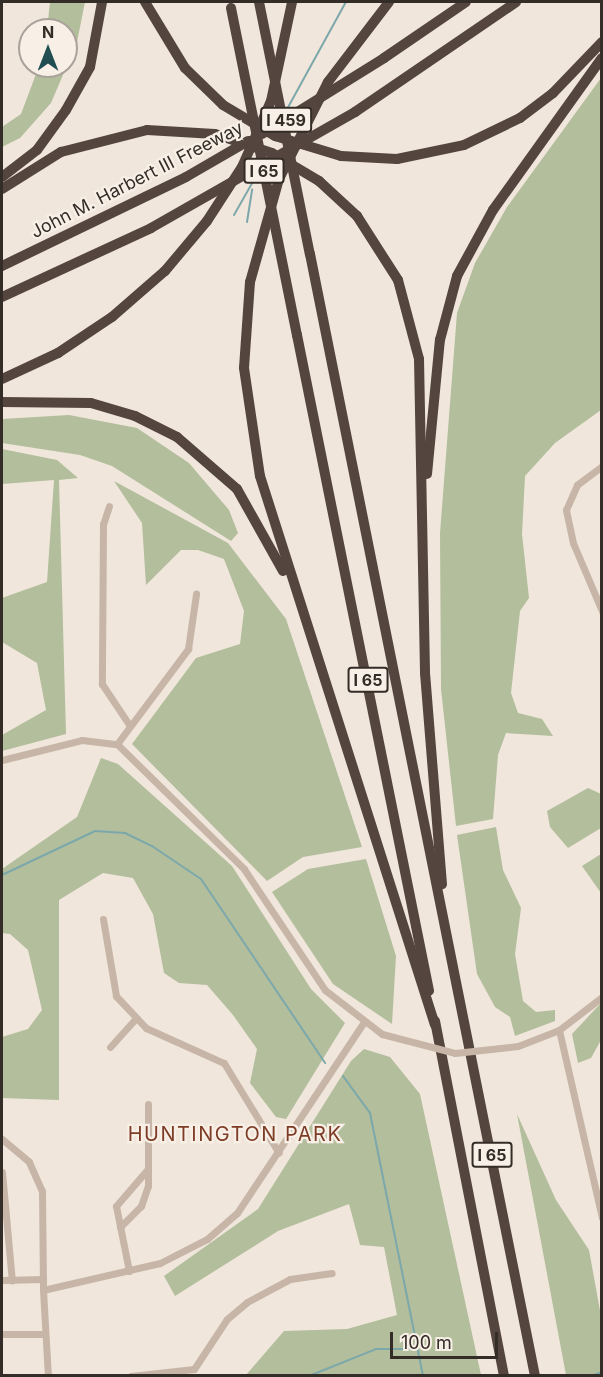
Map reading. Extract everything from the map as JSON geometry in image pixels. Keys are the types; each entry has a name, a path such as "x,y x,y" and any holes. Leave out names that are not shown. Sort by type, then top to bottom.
{"highway":[{"path":"2,177 38,150 66,110 90,67 102,2"},
{"path":"145,2 185,68 224,105 275,136 341,156 397,159 464,145 520,118 553,93 602,42"},
{"name":"I 65","path":"259,2 535,1376"},
{"path":"2,379 58,352 112,317 165,271 207,221 242,167 271,102 292,2"},
{"path":"389,2 351,47 304,124 279,179 250,282 244,368 249,418 303,618 435,1025"},
{"name":"John M. Harbert III Freeway","path":"2,266 186,177 384,58 466,2"},
{"name":"I 459","path":"2,297 151,228 355,112 516,2"},
{"name":"I 65","path":"230,5 504,1376"},
{"path":"423,501 441,340 457,276 493,210 602,58"},
{"path":"2,189 69,149 147,130 215,134 272,153 320,181 357,216 398,280 416,335 423,501 425,673 447,935"},
{"path":"2,402 58,399 111,408 159,426 196,449 237,489 260,523 303,618"}],"street":[{"path":"602,466 577,485 566,510 573,543 602,611"},
{"path":"109,506 103,524 102,684 130,726"},
{"path":"117,744 188,650 196,594"},
{"path":"2,760 82,740 117,744 244,869 325,990 364,1023 382,1034 455,1053 518,1046 559,1030 602,997"},
{"path":"103,919 111,982 135,1019 224,1063 279,1153"},
{"path":"110,1047 135,1019"},
{"path":"43,1290 129,1271 176,1257 212,1236 237,1213 364,1023"},
{"path":"559,1030 602,1218"},
{"path":"120,1227 146,1196 148,1104"},
{"path":"2,1139 29,1162 42,1191 42,1334 48,1376"},
{"path":"129,1271 117,1202 147,1170"},
{"path":"2,1172 5,1227 12,1281"},
{"path":"131,1376 194,1369 227,1319 247,1302 290,1279 332,1273"},
{"path":"2,1280 43,1279"},
{"path":"2,1334 42,1334"}],"green space":[{"path":"50,2 85,2 78,37 78,18 48,18"},
{"path":"34,78 62,78 51,103 20,138 2,147 2,127 21,114"},
{"path":"601,78 601,410 555,443 525,476 522,534 529,598 520,611 511,693 518,713 542,719 553,736 506,733 498,755 493,819 456,826 441,689 440,533 457,313 475,263 507,207"},
{"path":"69,415 137,428 189,463 229,510 238,533 231,541 112,466 80,455 2,443 2,419"},
{"path":"2,449 57,460 78,478 59,480 66,734 2,751 2,735 46,710 37,663 2,642 2,598 47,582 54,480 2,484"},
{"path":"114,481 228,543 286,619 362,847 303,857 267,881 132,744 196,658 240,644 244,611 224,559 198,550 181,550 146,585 142,523"},
{"path":"101,758 118,764 232,866 311,989 345,1023 286,1119 276,1117 250,1083 257,1049 233,1015 207,985 179,983 164,973 153,914 133,878 103,873 59,900 59,1100 2,1098 2,1037 28,1029 42,1010 28,950 10,934 2,933 2,869 77,817"},
{"path":"588,788 601,794 601,828 568,848 550,827 547,811"},
{"path":"496,827 503,870 521,908 515,954 523,1001 536,1012 555,1010 555,1021 515,1036 510,1017 495,1007 477,974 457,835"},
{"path":"601,854 601,893 582,866"},
{"path":"366,859 396,956 392,1024 333,984 272,892 308,869"},
{"path":"601,1003 601,1040 591,1058 578,1063 572,1034"},
{"path":"364,1049 390,1057 420,1094 481,1375 246,1375 284,1331 347,1329 397,1315 384,1247 360,1245 349,1204 278,1231 175,1296 164,1276 258,1209 351,1061"},
{"path":"517,1114 556,1200 589,1250 601,1316 601,1375 566,1375"}],"waterway":[{"path":"286,111 346,2"},
{"path":"234,215 259,171"},
{"path":"247,222 252,189"},
{"path":"2,875 95,831 125,833 152,846 201,879 325,1063"},
{"path":"343,1076 370,1113 423,1376"},
{"path":"309,1376 376,1349 418,1349"},
{"path":"591,1376 602,1372"}],"district":[{"name":"HUNTINGTON PARK","path":"235,1134"}]}
